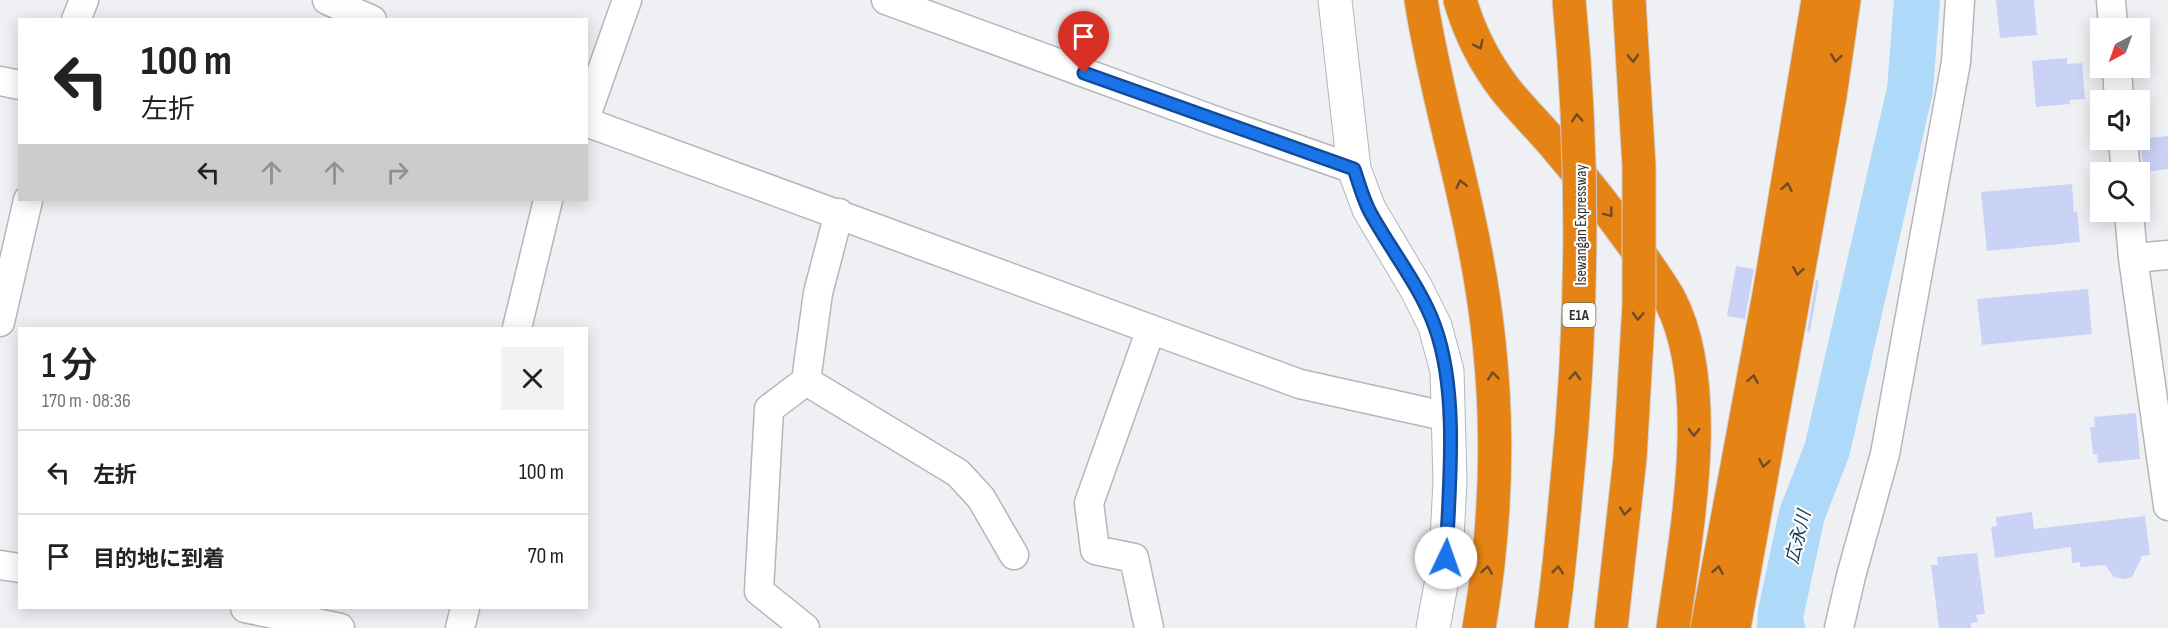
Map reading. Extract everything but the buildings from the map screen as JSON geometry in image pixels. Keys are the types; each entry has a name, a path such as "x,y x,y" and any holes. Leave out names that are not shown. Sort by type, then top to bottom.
{"highway":[{"path":"1421,0 1428,44 1475,248 1487,317 1494,385 1496,441 1491,541 1479,628"},
{"path":"1461,0 1466,18 1482,52 1504,88 1561,152 1614,218 1670,301 1683,332 1694,396 1694,433 1686,533 1673,628"},
{"name":"Isewangan Expressway","path":"1551,628 1571,440 1580,294 1580,159 1569,0"},
{"path":"1611,628 1630,458 1639,304 1639,166 1629,0"},
{"path":"1707,628 1772,278 1818,0"},
{"path":"1734,628 1830,96 1844,0"}],"street":[{"path":"77,18 84,0"},
{"path":"327,0 368,18"},
{"path":"588,110 627,0"},
{"path":"886,0 1354,169"},
{"path":"1335,0 1354,169 1369,209 1416,288 1435,326 1447,371 1450,482 1446,558 1433,628"},
{"path":"1839,628 1851,576 1886,453 1956,62 1960,0"},
{"path":"2111,0 2112,18"},
{"path":"0,81 18,85"},
{"path":"588,123 1300,384 1449,417"},
{"path":"0,322 28,201"},
{"path":"517,327 548,201"},
{"path":"805,628 759,591 769,409 806,381 818,293 839,213"},
{"path":"2130,222 2168,506"},
{"path":"2133,258 2168,255"},
{"path":"1149,628 1134,558 1095,550 1089,503 1152,329"},
{"path":"806,381 958,473 981,498 1014,555"},
{"path":"0,566 18,568"},
{"path":"250,609 340,628"},
{"path":"460,628 465,609"}],"waterway":[{"name":"広永川","path":"1782,628 1780,625 1781,612 1802,514 1827,450 1910,90 1917,0"}],"route":[{"path":"1084,73 1354,169 1369,209 1416,288 1435,326 1447,371 1450,482 1446,558"}]}
